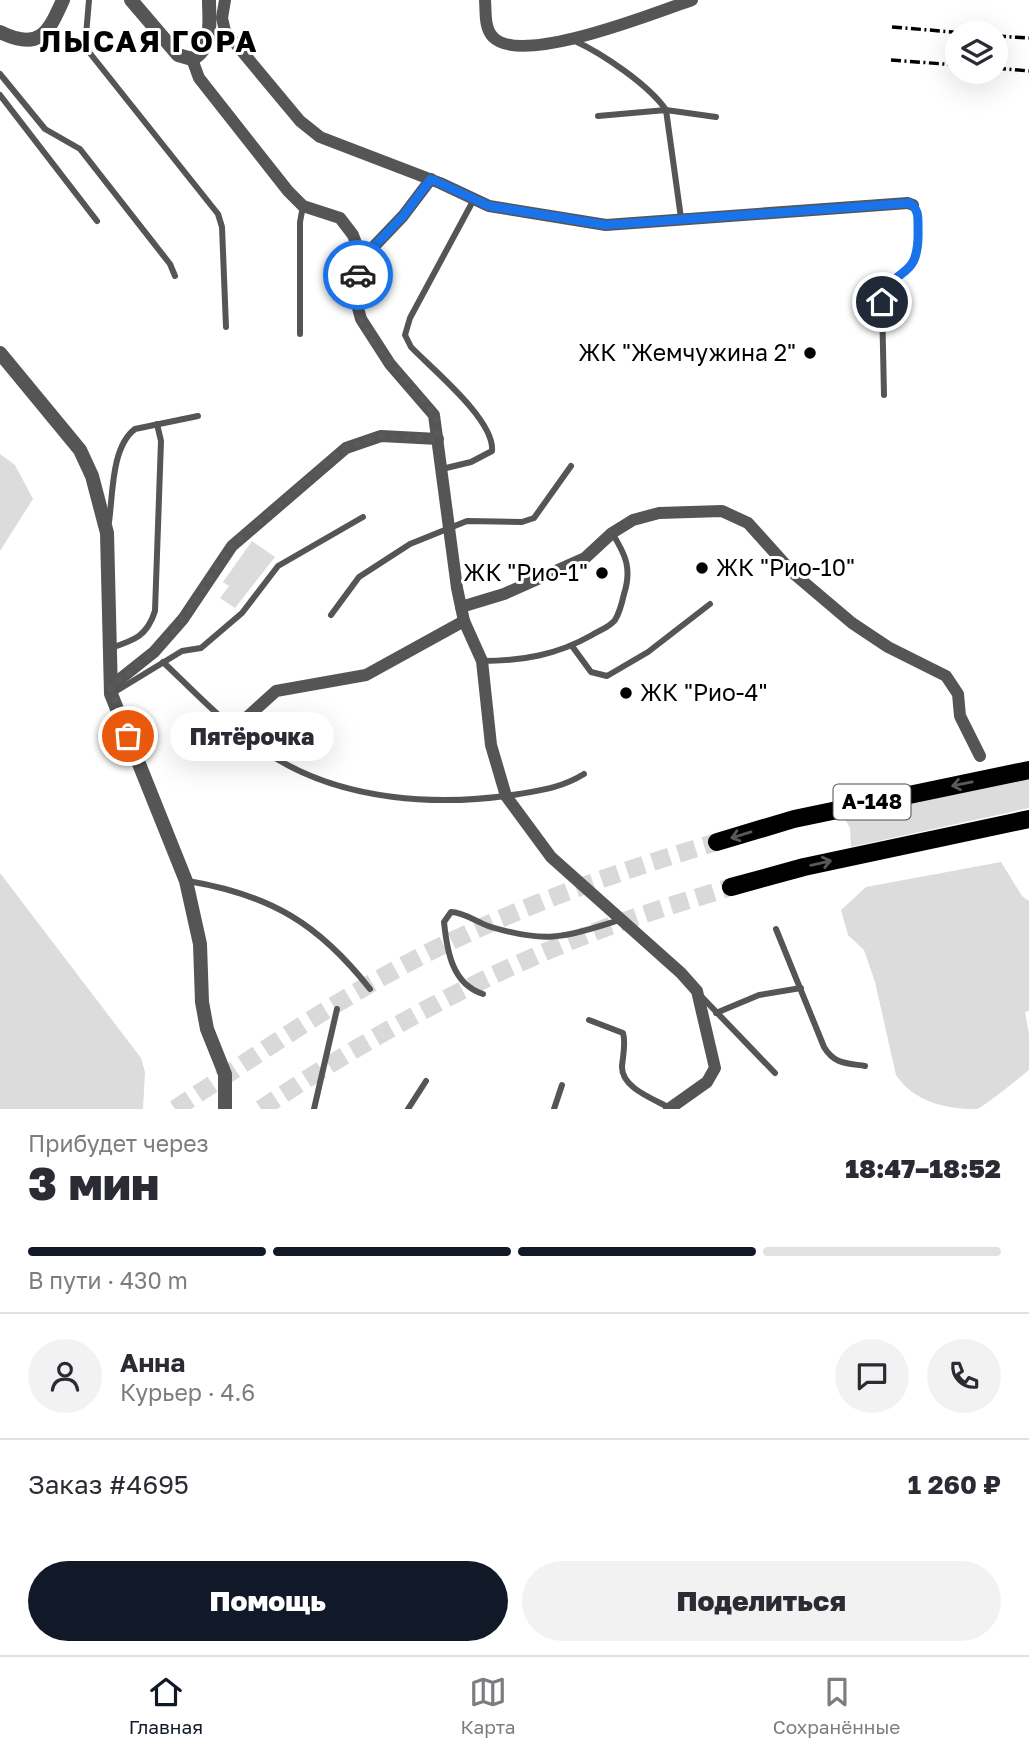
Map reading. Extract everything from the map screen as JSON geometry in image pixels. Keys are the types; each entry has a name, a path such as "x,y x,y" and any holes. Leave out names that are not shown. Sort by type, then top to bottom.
{"main road":[{"name":"А-148","path":"717,842 794,819 1029,770"},
{"name":"А-148","path":"731,887 830,861 1029,819"}],"street":[{"path":"0,32 24,41 40,37 52,25 63,0"},
{"path":"131,0 178,55 192,59"},
{"path":"192,59 204,49 208,38 209,0"},
{"path":"225,0 222,18 225,31 300,121 320,137 431,179 473,201 489,206 606,225 681,218 913,205"},
{"path":"485,0 488,28 498,41 532,45 573,40 692,0"},
{"path":"192,59 199,78 288,191 303,205 340,218 353,234 362,259 355,297 361,319 390,364 434,415 461,607 464,621 482,661 491,745 506,796 551,857 681,973 697,991 715,1068 707,1082 669,1109"},
{"path":"362,259 403,216 431,179"},
{"path":"0,353 79,450 92,476 107,533 111,690 118,714 186,881 200,944 202,1002 207,1029 225,1074 225,1109"},
{"path":"111,690 154,652 183,619 232,545 346,447 382,436 438,439"},
{"path":"461,607 505,594 585,558 612,533 633,520 659,513 722,511 738,516 748,523 793,573 852,623 888,647 946,676 958,694 960,716 980,757"},
{"path":"234,729 276,691 366,675 464,621"}],"lane":[{"path":"89,0 85,47 218,214 222,227 226,327"},
{"path":"573,40 621,70 654,96 666,110 681,218"},
{"path":"0,74 45,130 80,149 170,264 175,276"},
{"path":"0,95 97,221"},
{"path":"598,116 666,110 716,117"},
{"path":"442,469 486,456 492,451 491,435 475,411 411,347 405,335 410,318 473,201"},
{"path":"300,334 300,222 303,205"},
{"path":"884,395 882,302 893,281 917,260 918,214 913,205"},
{"path":"107,533 119,457 128,435 135,429 198,416"},
{"path":"111,648 130,642 150,628 155,611 160,441 157,424"},
{"path":"331,615 354,583 373,565 450,526 467,521 522,523 534,517 571,466"},
{"path":"111,690 182,651 201,648 242,613 278,566 363,517"},
{"path":"482,661 527,659 572,646 612,623 619,613 629,568 624,551 612,533"},
{"path":"572,646 591,672 607,676 648,652 710,604"},
{"path":"163,662 234,729 274,757 310,774 348,787 419,800 506,796 555,788 584,774"},
{"path":"186,881 243,895 302,920 345,957 370,989"},
{"path":"483,994 466,986 454,968 447,948 444,922 451,912 482,924 542,939 574,934 620,920"},
{"path":"776,929 831,1059 865,1066"},
{"path":"716,1013 760,995 801,988"},
{"path":"697,991 775,1073"},
{"path":"314,1109 337,1009"},
{"path":"589,1020 623,1033 622,1072 630,1086 669,1109"},
{"path":"408,1109 426,1080"},
{"path":"554,1109 562,1085"}],"shaded area":[{"path":"0,454 15,465 33,499 0,551"},
{"path":"252,541 275,557 235,608 220,598 229,586 223,582"},
{"path":"1029,777 1029,808 851,847 850,828 844,817"},
{"path":"1001,862 1022,896 1029,901 1029,1011 1025,1012 1029,1034 1029,1070 977,1109 942,1105 921,1098 896,1075 875,982 864,950 848,935 841,910 866,887"},
{"path":"0,873 141,1058 145,1072 143,1109 0,1109"}],"tunnel":[{"path":"175,1109 351,995 417,958 543,901 717,842"},
{"path":"261,1109 378,1036 500,972 602,929 731,887"}],"railway":[{"path":"892,27 945,31"},
{"path":"1008,37 1029,38"},
{"path":"891,60 945,64"},
{"path":"1008,69 1029,71"}],"way so far":[{"path":"128,736 110,687 154,652 183,619 232,545 346,447 371,437 382,436 438,439 434,415 390,364 361,319 355,297 358,275"}],"place":[{"name":"ЖК \"Жемчужина 2\"","path":"810,353"},
{"name":"ЖК \"Рио-10\"","path":"702,568"},
{"name":"ЖК \"Рио-1\"","path":"602,573"},
{"name":"ЖК \"Рио-4\"","path":"626,693"},
{"name":"Пятёрочка","path":"128,736"}],"district":[{"name":"ЛЫСАЯ ГОРА","path":"149,42"}],"route":[{"path":"358,275 362,259 403,216 431,179 473,201 489,206 606,225 910,203 918,214 917,260 887,288 882,302"}]}
